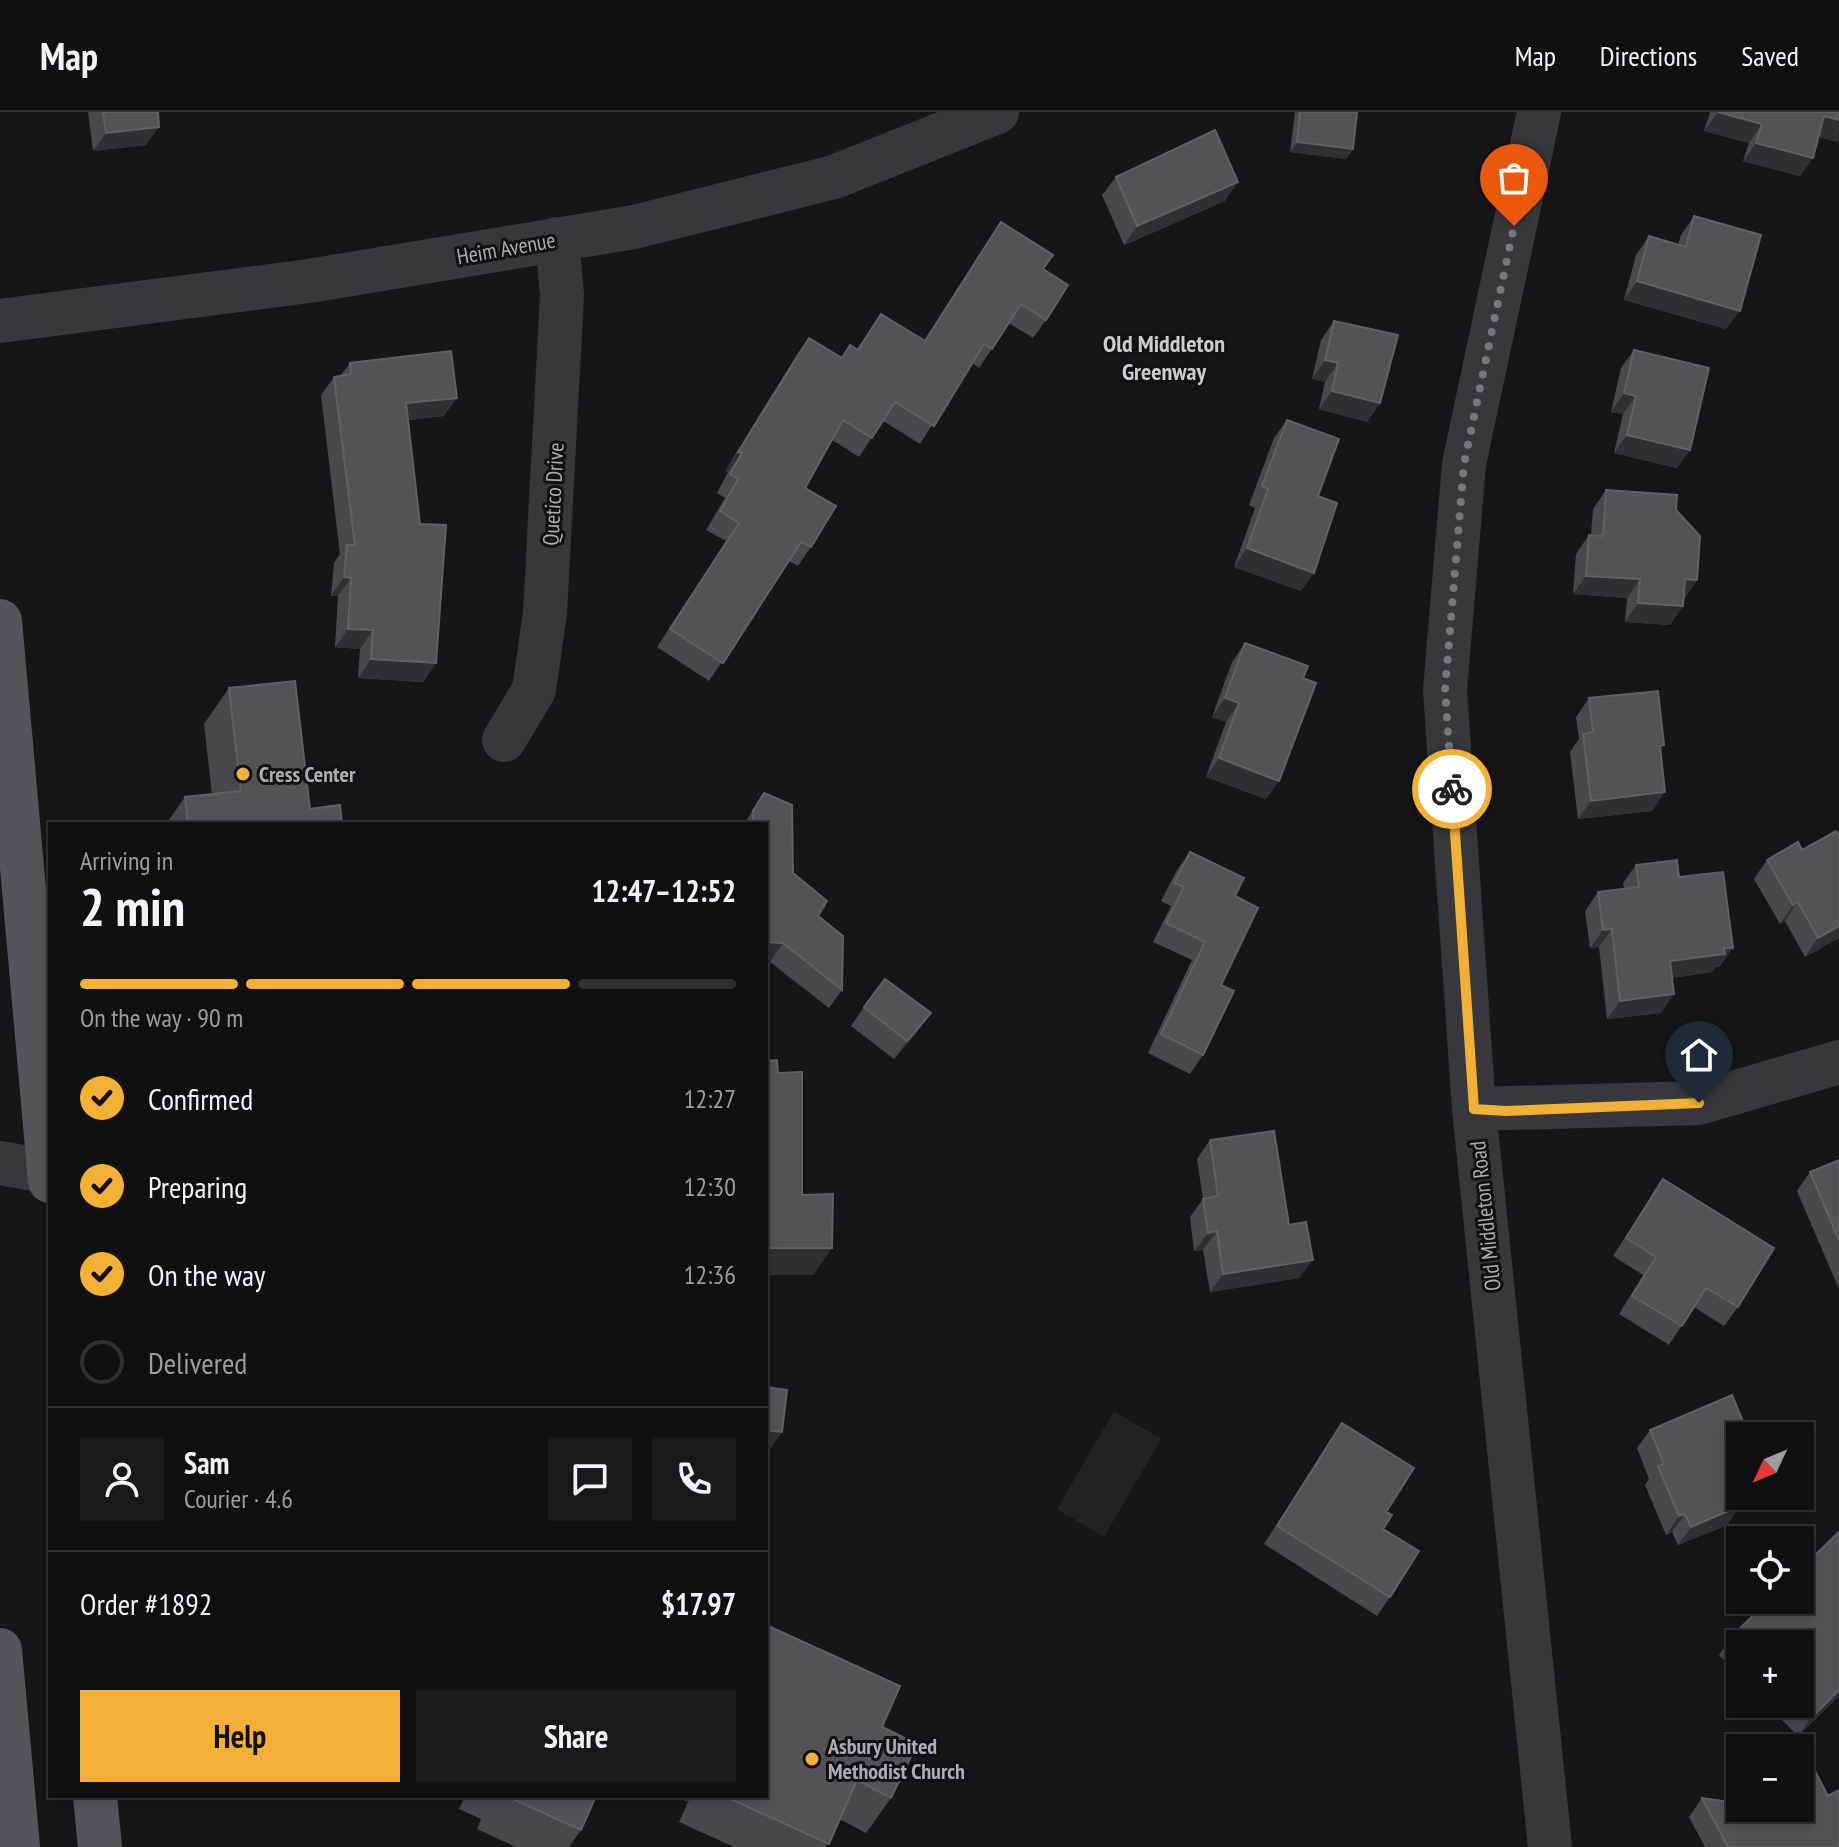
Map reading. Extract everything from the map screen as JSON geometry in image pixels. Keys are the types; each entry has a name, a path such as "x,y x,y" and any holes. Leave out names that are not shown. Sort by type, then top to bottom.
{"main road":[{"path":"0,621 48,1150"},
{"path":"0,1650 18,1847"},
{"path":"95,1798 100,1847"}],"street":[{"name":"Heim Avenue","path":"0,321 309,281 634,227 834,177 997,112"},
{"name":"Old Middleton Road","path":"1539,112 1464,464 1445,690 1474,1109 1550,1847"},
{"name":"Quetico Drive","path":"504,740 534,690 545,613 562,295 557,239"},
{"path":"1474,1109 1506,1111 1699,1103 1839,1062"},
{"path":"0,1163 48,1172"}],"shaded area":[{"path":"1114,1411 1161,1439 1104,1537 1057,1509"}],"building":[{"path":"103,112 158,112 159,127 106,133"},
{"path":"1300,112 1357,112 1353,149 1297,142"},
{"path":"1718,112 1839,112 1839,120 1824,116 1813,158 1756,143 1762,124"},
{"path":"1215,130 1238,182 1137,226 1116,177"},
{"path":"1694,216 1761,235 1740,311 1637,281 1649,236 1686,247"},
{"path":"1001,222 1053,255 1043,269 1068,285 1046,320 1021,304 992,349 984,344 934,426 895,402 872,438 843,420 805,488 836,506 811,547 801,542 723,663 670,629 739,523 720,511 738,479 730,474 742,453 738,452 809,338 842,358 850,345 858,350 881,314 925,341"},
{"path":"1334,321 1398,335 1380,403 1332,391 1338,363 1325,360"},
{"path":"1634,350 1709,368 1690,450 1627,435 1636,396 1624,393"},
{"path":"451,351 457,398 406,403 420,524 446,525 436,663 371,659 373,630 348,629 351,578 344,577 347,545 355,545 334,377 351,374 350,363"},
{"path":"1287,420 1339,439 1318,496 1337,503 1314,573 1247,548 1268,489 1262,486"},
{"path":"1606,490 1677,495 1676,510 1700,536 1697,580 1685,579 1683,606 1638,603 1640,579 1586,576 1589,535 1603,536"},
{"path":"1245,643 1308,666 1303,678 1316,683 1279,781 1219,758 1239,703 1225,698"},
{"path":"295,681 310,809 340,805 342,822 188,822 185,797 241,791 229,688"},
{"path":"1658,691 1665,792 1591,801 1583,734 1593,732 1589,698"},
{"path":"764,793 792,805 793,873 827,901 818,916 843,936 842,990 783,943 768,942 768,822 753,822 753,811"},
{"path":"1836,831 1839,835 1839,926 1818,938 1798,902 1793,905 1767,860 1798,842 1802,850"},
{"path":"1190,852 1244,878 1235,896 1258,908 1221,985 1234,991 1203,1055 1161,1034 1205,942 1166,923 1184,887 1174,883"},
{"path":"1677,860 1679,877 1723,872 1733,948 1724,948 1725,954 1670,961 1674,994 1620,1001 1612,929 1603,930 1598,892 1639,887 1636,865"},
{"path":"885,979 931,1013 907,1041 864,1007"},
{"path":"777,1060 778,1073 802,1072 802,1195 833,1194 832,1248 768,1248 768,1061"},
{"path":"1274,1131 1289,1225 1306,1222 1313,1260 1223,1274 1217,1231 1208,1233 1203,1199 1218,1196 1210,1140"},
{"path":"1839,1160 1839,1240 1810,1172"},
{"path":"1663,1179 1774,1248 1738,1307 1706,1288 1682,1326 1632,1296 1656,1257 1626,1238"},
{"path":"768,1387 787,1390 782,1432 768,1430"},
{"path":"1732,1395 1743,1422 1726,1422 1726,1510 1731,1510 1691,1527 1685,1514 1679,1516 1658,1466 1664,1464 1650,1430"},
{"path":"1342,1423 1414,1468 1386,1512 1392,1515 1383,1529 1419,1551 1390,1597 1277,1526"},
{"path":"1839,1532 1839,1690 1814,1715 1814,1630 1738,1630 1755,1614 1814,1614 1814,1556"},
{"path":"768,1626 900,1686 882,1727 917,1744 891,1798 857,1780 829,1844 728,1798 768,1798"},
{"path":"1814,1772 1828,1796 1839,1790 1839,1847 1728,1847 1702,1798 1726,1802 1726,1822 1814,1822"},
{"path":"510,1798 595,1798 581,1830"}],"way so far":[{"path":"1452,789 1445,690 1464,464 1514,226"}],"place":[{"name":"Cress Center","path":"243,774"},
{"name":"Asbury United Methodist Church","path":"812,1759"}],"district":[{"name":"Old Middleton Greenway","path":"1164,357"}],"route":[{"path":"1452,789 1474,1109 1506,1111 1699,1103"}]}
